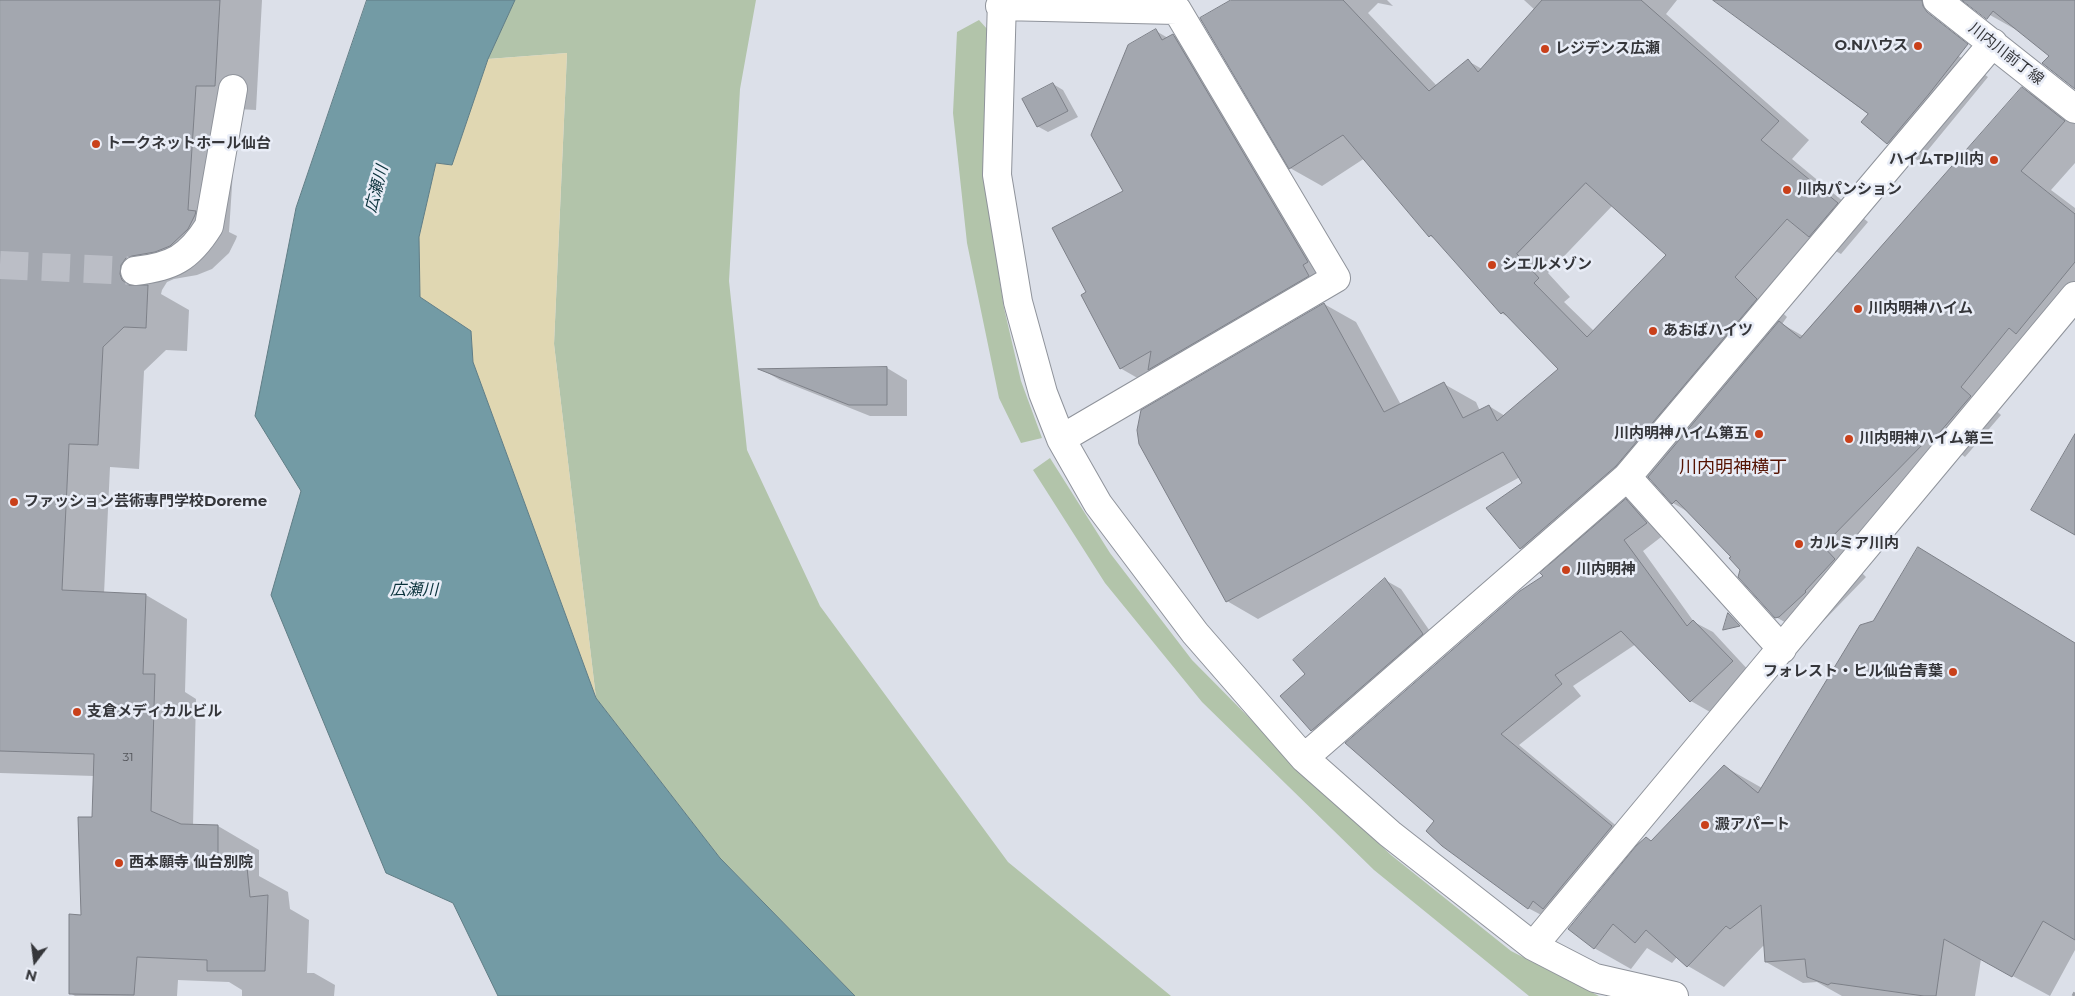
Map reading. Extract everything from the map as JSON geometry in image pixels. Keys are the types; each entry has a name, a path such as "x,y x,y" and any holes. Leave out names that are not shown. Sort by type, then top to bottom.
{"street":[{"name":"川内川前丁線","path":"1937,0 2075,109"},
{"path":"1061,439 1336,278 1184,5 1001,3 997,175 1018,302 1043,393 1061,439 1098,504 1195,634 1304,758 1390,834 1534,946 1595,978 1674,996"},
{"path":"1304,758 1627,477 1993,43"},
{"path":"135,271 156,269 173,263 198,243 209,226 233,89"},
{"path":"1534,946 2075,296"},
{"path":"1627,477 1782,649"}],"path":[{"path":"2073,996 2075,992"}],"green space":[{"path":"515,0 756,0 740,89 729,281 747,450 820,606 1008,862 1171,996 855,996 720,858 596,698 554,344 567,53 488,59"},
{"path":"979,20 988,30 983,173 1004,308 1021,381 1042,438 1021,443 999,398 967,243 953,113 957,32"},
{"path":"1050,458 1110,553 1192,660 1289,758 1391,855 1511,951 1599,996 1529,996 1374,870 1202,702 1105,583 1033,470"}],"sand":[{"path":"567,53 554,344 596,698 473,362 471,331 420,297 419,237 436,163 452,165 488,59"}],"water":[{"name":"広瀬川","path":"367,0 515,0 488,59 452,165 436,163 419,237 420,297 471,331 473,362 596,698 720,858 855,996 498,996 453,903 386,873 271,595 301,491 255,416 296,208"}],"building":[{"path":"0,0 220,0 215,86 196,86 188,210 196,211 195,215 188,229 170,246 155,252 126,258 121,265 120,274 122,280 129,285 148,285 146,328 124,327 103,347 98,445 69,444 62,590 146,594 143,674 155,674 151,811 181,824 218,825 218,865 247,867 250,897 268,895 265,971 207,971 207,960 137,957 134,995 69,994 69,914 81,915 78,817 92,817 94,754 0,751"},
{"path":"1231,0 1343,0 1429,91 1468,59 1478,72 1542,0 1641,0 1779,121 1761,140 1838,203 1809,237 1787,219 1735,277 1757,299 1616,466 1520,549 1486,508 1522,483 1503,452 1226,602 1139,444 1137,430 1141,410 1324,303 1384,412 1444,382 1463,418 1489,405 1497,421 1558,369 1503,312 1501,314 1431,235 1429,237 1343,135 1289,169 1200,18","holes":["1586,183 1666,255 1587,337 1534,283 1539,278 1517,254"]},
{"path":"1713,0 1922,0 1927,12 1968,44 1887,144 1861,122 1868,114"},
{"path":"1962,0 2075,0 2075,89 2042,63 2049,56 1993,11 1987,19"},
{"path":"1156,29 1162,40 1173,34 1308,262 1303,265 1309,276 1148,370 1151,351 1120,369 1081,295 1086,292 1052,228 1123,191 1091,135 1128,45"},
{"path":"1053,83 1068,111 1037,127 1022,99"},
{"path":"2022,87 2065,121 2021,171 2075,214 2075,262 2016,334 2009,328 1961,387 1971,396 1933,440 1930,437 1823,546 1835,559 1806,592 1779,617 1775,618 1738,577 1740,570 1729,558 1731,557 1676,500 1672,504 1648,477 1779,321 1800,338"},
{"path":"887,367 887,405 849,405 758,369"},
{"path":"2075,434 2075,535 2031,510"},
{"path":"1626,499 1647,523 1624,540 1687,626 1693,620 1733,661 1690,702 1621,631 1555,675 1562,684 1501,734 1612,826 1543,909 1533,901 1528,909 1442,846 1426,831 1434,821 1345,743 1520,591 1543,576 1540,573"},
{"path":"1918,547 2075,643 2075,940 2043,921 2012,977 1944,939 1936,996 1924,996 1831,983 1828,985 1807,977 1805,959 1765,962 1761,905 1730,929 1726,926 1687,967 1646,930 1635,943 1613,924 1594,949 1568,929 1636,846 1646,837 1651,841 1724,765 1758,793 1860,625 1873,621"},
{"path":"1385,578 1423,634 1311,731 1280,696 1305,674 1293,660"},
{"path":"1728,613 1740,626 1723,630"}],"tunnel":[{"path":"0,265 135,271"}],"place":[{"name":"O.Nハウス","path":"1918,46"},
{"name":"レジデンス広瀬","path":"1545,49"},
{"name":"トークネットホール仙台","path":"96,144"},
{"name":"ハイムTP川内","path":"1994,160"},
{"name":"川内パンション","path":"1787,190"},
{"name":"シエルメゾン","path":"1492,265"},
{"name":"川内明神ハイム","path":"1858,309"},
{"name":"あおばハイツ","path":"1653,331"},
{"name":"川内明神ハイム第五","path":"1759,434"},
{"name":"川内明神ハイム第三","path":"1849,439"},
{"name":"ファッション芸術専門学校Doreme","path":"14,502"},
{"name":"カルミア川内","path":"1799,544"},
{"name":"川内明神","path":"1566,570"},
{"name":"フォレスト・ヒル仙台青葉","path":"1953,672"},
{"name":"支倉メディカルビル","path":"77,712"},
{"name":"澱アパート","path":"1705,825"},
{"name":"西本願寺 仙台別院","path":"119,863"}],"district":[{"name":"川内明神横丁","path":"1733,468"}]}
